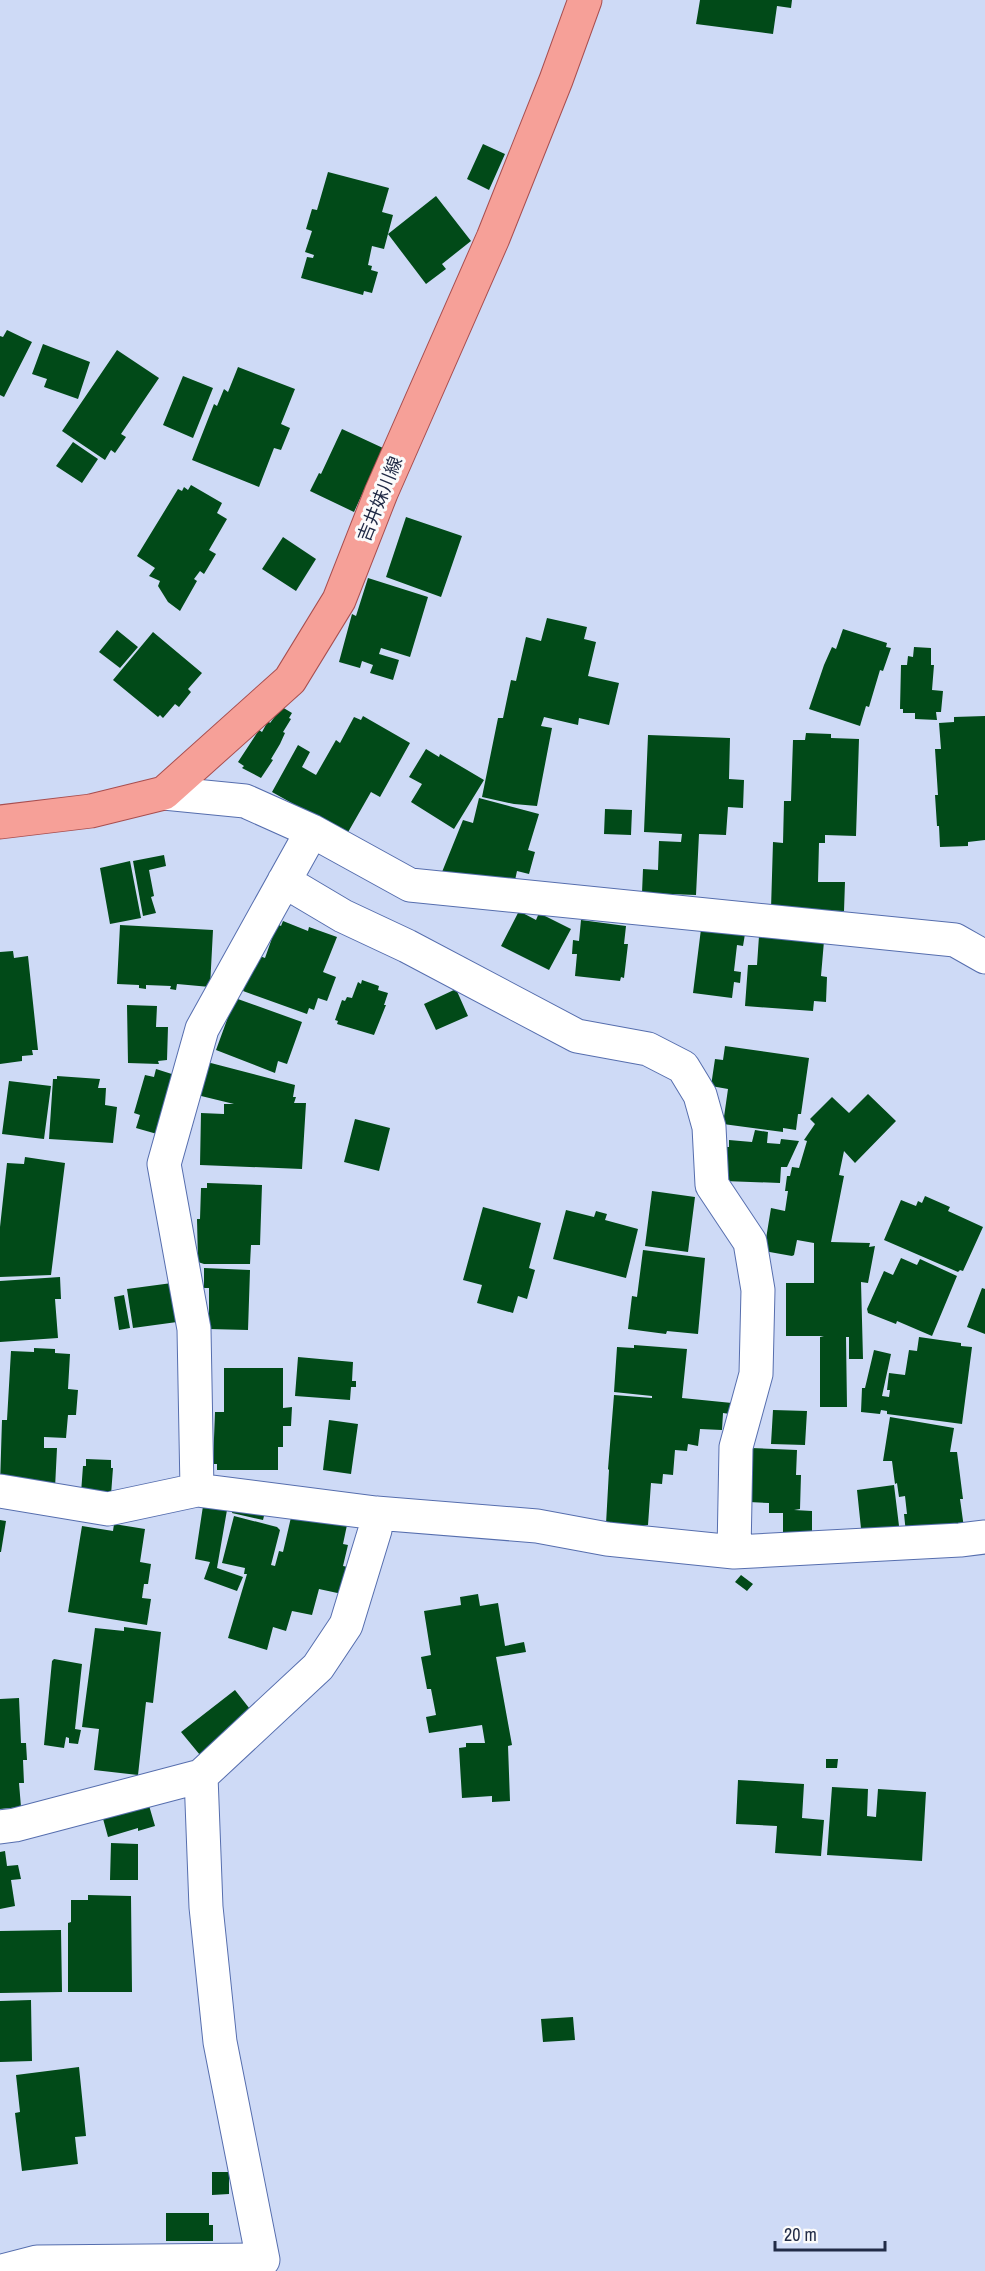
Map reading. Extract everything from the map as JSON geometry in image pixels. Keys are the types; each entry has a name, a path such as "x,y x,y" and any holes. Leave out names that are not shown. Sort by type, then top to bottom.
{"main road":[{"name":"吉井妹川線","path":"0,822 91,811 164,794 290,680 339,600 381,493 493,238 585,0"}],"street":[{"path":"164,794 245,801 312,831 410,885 955,940 985,957"},
{"path":"197,1490 194,1329 164,1164 202,1029 312,831"},
{"path":"284,881 343,916 407,946 577,1036 648,1049 683,1068 700,1095 709,1127 712,1185 750,1242 758,1290 756,1374 736,1447 734,1551"},
{"path":"0,1491 108,1509 197,1490 376,1513 537,1526 607,1539 734,1551 985,1537"},
{"path":"0,1827 201,1776 318,1667 345,1625 375,1530 376,1513"},
{"path":"2,2271 36,2262 263,2260 220,2042 206,1907 201,1776"}],"building":[{"path":"700,0 792,0 791,8 777,6 773,34 696,24"},
{"path":"483,144 505,154 489,190 467,179"},
{"path":"328,172 389,188 382,212 393,215 384,249 372,246 368,265 372,266 371,270 378,272 372,293 364,291 363,295 301,278 307,257 313,258 314,255 305,252 312,231 306,229 312,209 317,210"},
{"path":"436,196 471,241 442,264 446,269 426,284 388,234"},
{"path":"7,330 32,342 4,397 0,395 0,336 3,337"},
{"path":"43,344 90,362 78,399 44,387 47,379 32,374"},
{"path":"117,350 159,378 121,434 126,437 115,453 111,450 105,460 62,431"},
{"path":"238,367 295,389 281,424 290,428 281,450 274,448 259,487 192,460 214,404 217,406 224,389 228,392"},
{"path":"183,376 213,388 193,438 163,425"},
{"path":"342,429 383,448 354,512 310,491 319,473 321,474"},
{"path":"73,442 98,459 82,483 56,466"},
{"path":"191,485 222,503 217,513 227,519 209,550 216,554 204,574 200,571 194,579 197,581 180,611 168,602 158,586 160,581 149,576 155,568 137,556 178,489 182,491 184,487 188,490"},
{"path":"406,517 462,536 441,597 386,577"},
{"path":"283,537 316,559 296,591 262,569"},
{"path":"368,578 428,597 410,657 381,648 379,654 399,660 393,680 370,673 373,665 362,661 360,668 339,662 352,614 356,616"},
{"path":"547,618 587,627 584,639 596,642 588,676 619,683 609,725 579,718 578,725 544,717 541,726 552,728 537,806 482,797 498,718 503,718 511,680 516,681 526,637 541,641"},
{"path":"843,629 887,643 886,647 891,648 883,671 880,670 869,707 866,706 860,726 809,709 824,665 832,647 836,649"},
{"path":"117,630 138,647 120,668 99,652"},
{"path":"153,632 202,673 188,689 191,692 179,707 175,704 163,718 160,715 158,717 113,680"},
{"path":"914,647 931,648 931,665 934,665 932,690 943,691 941,712 936,712 937,720 915,719 915,713 903,713 903,709 900,709 901,665 907,665 908,656 913,657"},
{"path":"282,707 292,713 289,718 291,719 271,759 273,760 261,778 242,768 244,766 238,762 259,730 262,732 268,721 270,723"},
{"path":"363,716 410,743 380,797 371,792 347,834 272,792 298,745 310,752 302,767 316,775 336,740 340,743 354,717 361,720"},
{"path":"985,716 985,840 968,842 968,846 940,847 935,795 938,795 935,749 941,749 939,723 954,722 954,717"},
{"path":"806,733 831,734 831,738 859,739 856,836 825,835 825,843 819,843 818,882 845,882 844,911 771,909 773,842 783,843 784,801 791,801 793,740 805,740"},
{"path":"648,735 730,738 729,779 744,780 743,808 728,807 726,835 699,834 696,895 642,893 643,869 658,870 659,841 681,842 682,834 644,832"},
{"path":"426,749 439,757 440,754 484,780 454,829 411,802 422,784 409,777"},
{"path":"479,798 539,814 528,850 535,852 529,874 517,871 514,885 442,872 463,820 473,823"},
{"path":"605,809 632,810 631,835 604,834"},
{"path":"164,855 166,866 149,870 154,896 151,897 156,913 143,916 133,861"},
{"path":"130,861 141,918 110,924 100,868"},
{"path":"519,911 536,920 539,913 571,929 549,970 501,946"},
{"path":"581,920 626,926 624,944 628,944 624,978 621,977 620,981 575,976 577,954 572,954 573,940 579,941"},
{"path":"283,921 308,931 309,927 337,937 323,972 336,977 327,1001 318,998 314,1010 309,1008 307,1014 243,991 257,955 265,958 277,924 281,926"},
{"path":"120,925 213,930 210,987 177,984 176,990 170,989 171,986 146,985 146,989 139,988 139,985 117,984"},
{"path":"701,929 745,934 743,946 737,945 734,971 741,972 740,983 734,982 732,998 693,993"},
{"path":"759,936 824,941 821,976 827,977 826,1002 814,1001 813,1011 745,1006 748,965 757,965"},
{"path":"13,951 14,958 28,956 38,1050 32,1050 33,1055 22,1056 22,1061 0,1064 0,952"},
{"path":"362,980 379,986 378,990 388,993 384,1005 386,1005 374,1035 337,1024 338,1021 335,1020 342,1000 345,1001 347,997 352,998 358,982 361,984"},
{"path":"456,989 468,1016 436,1030 424,1004"},
{"path":"235,998 302,1022 287,1064 278,1061 275,1073 216,1050"},
{"path":"127,1005 157,1006 156,1027 168,1027 167,1060 158,1061 159,1064 128,1063"},
{"path":"725,1046 809,1058 801,1114 798,1114 796,1130 783,1128 783,1132 723,1124 728,1089 711,1086 715,1059 723,1060"},
{"path":"207,1062 295,1085 294,1103 306,1103 302,1169 200,1165 201,1113 224,1114 224,1104 234,1104 197,1095"},
{"path":"156,1069 175,1075 157,1134 136,1128 140,1115 134,1113 145,1075 154,1077"},
{"path":"57,1076 100,1079 98,1088 106,1088 105,1105 117,1107 113,1143 49,1139 53,1079 57,1079"},
{"path":"9,1081 51,1086 44,1139 2,1134"},
{"path":"868,1094 896,1121 855,1163 844,1151 839,1175 844,1176 831,1242 870,1243 869,1247 875,1246 868,1283 861,1282 863,1359 849,1359 849,1337 846,1337 847,1407 820,1407 820,1337 824,1336 786,1336 786,1283 814,1283 814,1243 797,1240 792,1256 764,1251 771,1208 785,1211 788,1191 785,1191 787,1176 790,1176 792,1167 799,1168 807,1141 804,1140 815,1124 810,1119 832,1097 849,1113"},
{"path":"355,1119 390,1128 379,1171 344,1162"},
{"path":"755,1130 768,1132 767,1143 780,1144 781,1139 799,1141 787,1167 781,1167 780,1183 724,1181 725,1147 729,1147 729,1140 752,1142"},
{"path":"25,1157 65,1163 51,1275 0,1277 0,1227 7,1163 24,1164"},
{"path":"207,1183 262,1185 260,1245 251,1245 250,1264 198,1262 197,1219 200,1219 201,1188 207,1188"},
{"path":"652,1191 695,1197 688,1252 645,1246"},
{"path":"925,1196 950,1207 948,1211 983,1227 963,1271 958,1272 884,1240 901,1200 916,1206 918,1201 922,1203"},
{"path":"483,1207 541,1223 529,1268 535,1270 527,1299 518,1296 513,1313 477,1303 482,1285 463,1280"},
{"path":"566,1210 594,1217 596,1211 607,1214 605,1220 638,1229 626,1278 553,1259"},
{"path":"643,1250 705,1258 698,1334 667,1331 666,1334 628,1329 632,1296 637,1297"},
{"path":"901,1258 917,1265 920,1259 957,1276 932,1336 897,1321 896,1324 868,1313 867,1309 884,1271 893,1275"},
{"path":"204,1268 250,1270 248,1330 209,1329 209,1288 204,1288"},
{"path":"60,1277 61,1299 55,1299 58,1338 0,1342 0,1281"},
{"path":"172,1283 177,1322 133,1328 127,1289"},
{"path":"982,1288 985,1289 985,1334 967,1327"},
{"path":"124,1295 130,1328 119,1330 114,1297"},
{"path":"919,1337 961,1343 961,1346 972,1347 962,1424 887,1414 887,1411 881,1410 880,1414 861,1412 862,1388 865,1388 874,1350 891,1354 882,1396 889,1397 890,1390 887,1390 889,1373 905,1375 909,1350 917,1351"},
{"path":"634,1345 687,1349 682,1398 732,1403 730,1414 723,1413 722,1430 700,1429 698,1446 688,1444 687,1451 675,1450 673,1475 663,1474 662,1484 651,1483 648,1525 606,1524 614,1395 652,1398 652,1396 614,1392 617,1347 634,1348"},
{"path":"34,1348 55,1349 55,1353 70,1354 68,1389 78,1390 76,1415 68,1415 66,1438 44,1437 44,1448 57,1448 55,1488 0,1485 2,1420 7,1420 11,1351 34,1352"},
{"path":"298,1357 353,1362 352,1381 356,1381 356,1387 351,1387 350,1400 295,1396"},
{"path":"224,1368 283,1368 283,1408 292,1407 291,1426 283,1426 283,1447 278,1447 278,1470 217,1470 217,1464 213,1464 215,1412 224,1412"},
{"path":"773,1410 807,1411 805,1445 771,1444"},
{"path":"890,1417 954,1428 950,1452 957,1452 964,1528 906,1533 905,1496 899,1497 892,1461 883,1461"},
{"path":"329,1420 358,1424 351,1474 323,1470"},
{"path":"751,1448 797,1450 796,1475 801,1475 800,1509 794,1510 812,1511 812,1540 783,1539 783,1513 769,1513 769,1503 749,1502"},
{"path":"86,1459 111,1460 111,1468 113,1468 111,1495 81,1493 83,1466 86,1466"},
{"path":"894,1485 900,1534 862,1538 857,1490"},
{"path":"234,1504 265,1512 263,1520 232,1513"},
{"path":"203,1506 227,1510 217,1568 243,1577 237,1591 204,1579 210,1562 195,1559"},
{"path":"292,1513 347,1525 343,1544 348,1545 343,1566 348,1567 342,1594 319,1589 312,1615 292,1611 286,1631 273,1627 267,1650 228,1638 247,1574 244,1574 245,1568 222,1563 234,1516 277,1527 280,1530 271,1565 275,1566 279,1551 283,1552"},
{"path":"0,1520 6,1521 1,1552 0,1552"},
{"path":"114,1524 145,1529 140,1562 151,1564 148,1584 144,1584 142,1598 151,1599 147,1625 68,1612 82,1526 113,1531"},
{"path":"741,1575 753,1584 747,1591 735,1582"},
{"path":"478,1594 480,1606 498,1603 505,1646 524,1642 526,1652 496,1657 512,1745 508,1746 510,1801 492,1802 492,1796 462,1798 459,1748 466,1747 466,1743 485,1743 482,1725 429,1733 426,1717 436,1715 431,1689 427,1689 421,1657 431,1655 424,1611 461,1605 460,1597"},
{"path":"124,1627 161,1632 153,1703 146,1702 138,1775 94,1770 99,1729 82,1727 95,1628 124,1631"},
{"path":"54,1659 82,1664 75,1729 81,1730 78,1744 69,1743 69,1738 66,1737 64,1748 44,1745"},
{"path":"235,1690 253,1713 200,1755 181,1732"},
{"path":"19,1698 21,1743 26,1743 27,1760 23,1760 24,1783 19,1783 21,1807 0,1809 0,1699"},
{"path":"826,1759 838,1759 837,1768 826,1768"},
{"path":"738,1780 804,1784 802,1818 824,1820 821,1856 775,1853 777,1826 736,1824"},
{"path":"832,1787 868,1789 867,1816 876,1817 878,1789 926,1792 922,1861 827,1855"},
{"path":"148,1802 155,1826 138,1831 138,1828 108,1837 102,1815"},
{"path":"111,1843 138,1844 138,1880 110,1880"},
{"path":"5,1851 7,1866 18,1865 21,1879 11,1880 15,1906 0,1909 0,1852"},
{"path":"88,1895 131,1896 132,1992 68,1992 68,1923 71,1922 71,1900 88,1900"},
{"path":"61,1930 62,1992 0,1993 0,1931"},
{"path":"31,2000 32,2061 0,2062 0,2001"},
{"path":"573,2017 575,2040 543,2042 541,2019"},
{"path":"79,2067 86,2136 75,2137 78,2164 22,2171 15,2113 20,2112 16,2075"},
{"path":"212,2172 229,2172 229,2194 212,2195"},
{"path":"166,2213 209,2213 209,2225 213,2225 213,2241 166,2241"}]}
